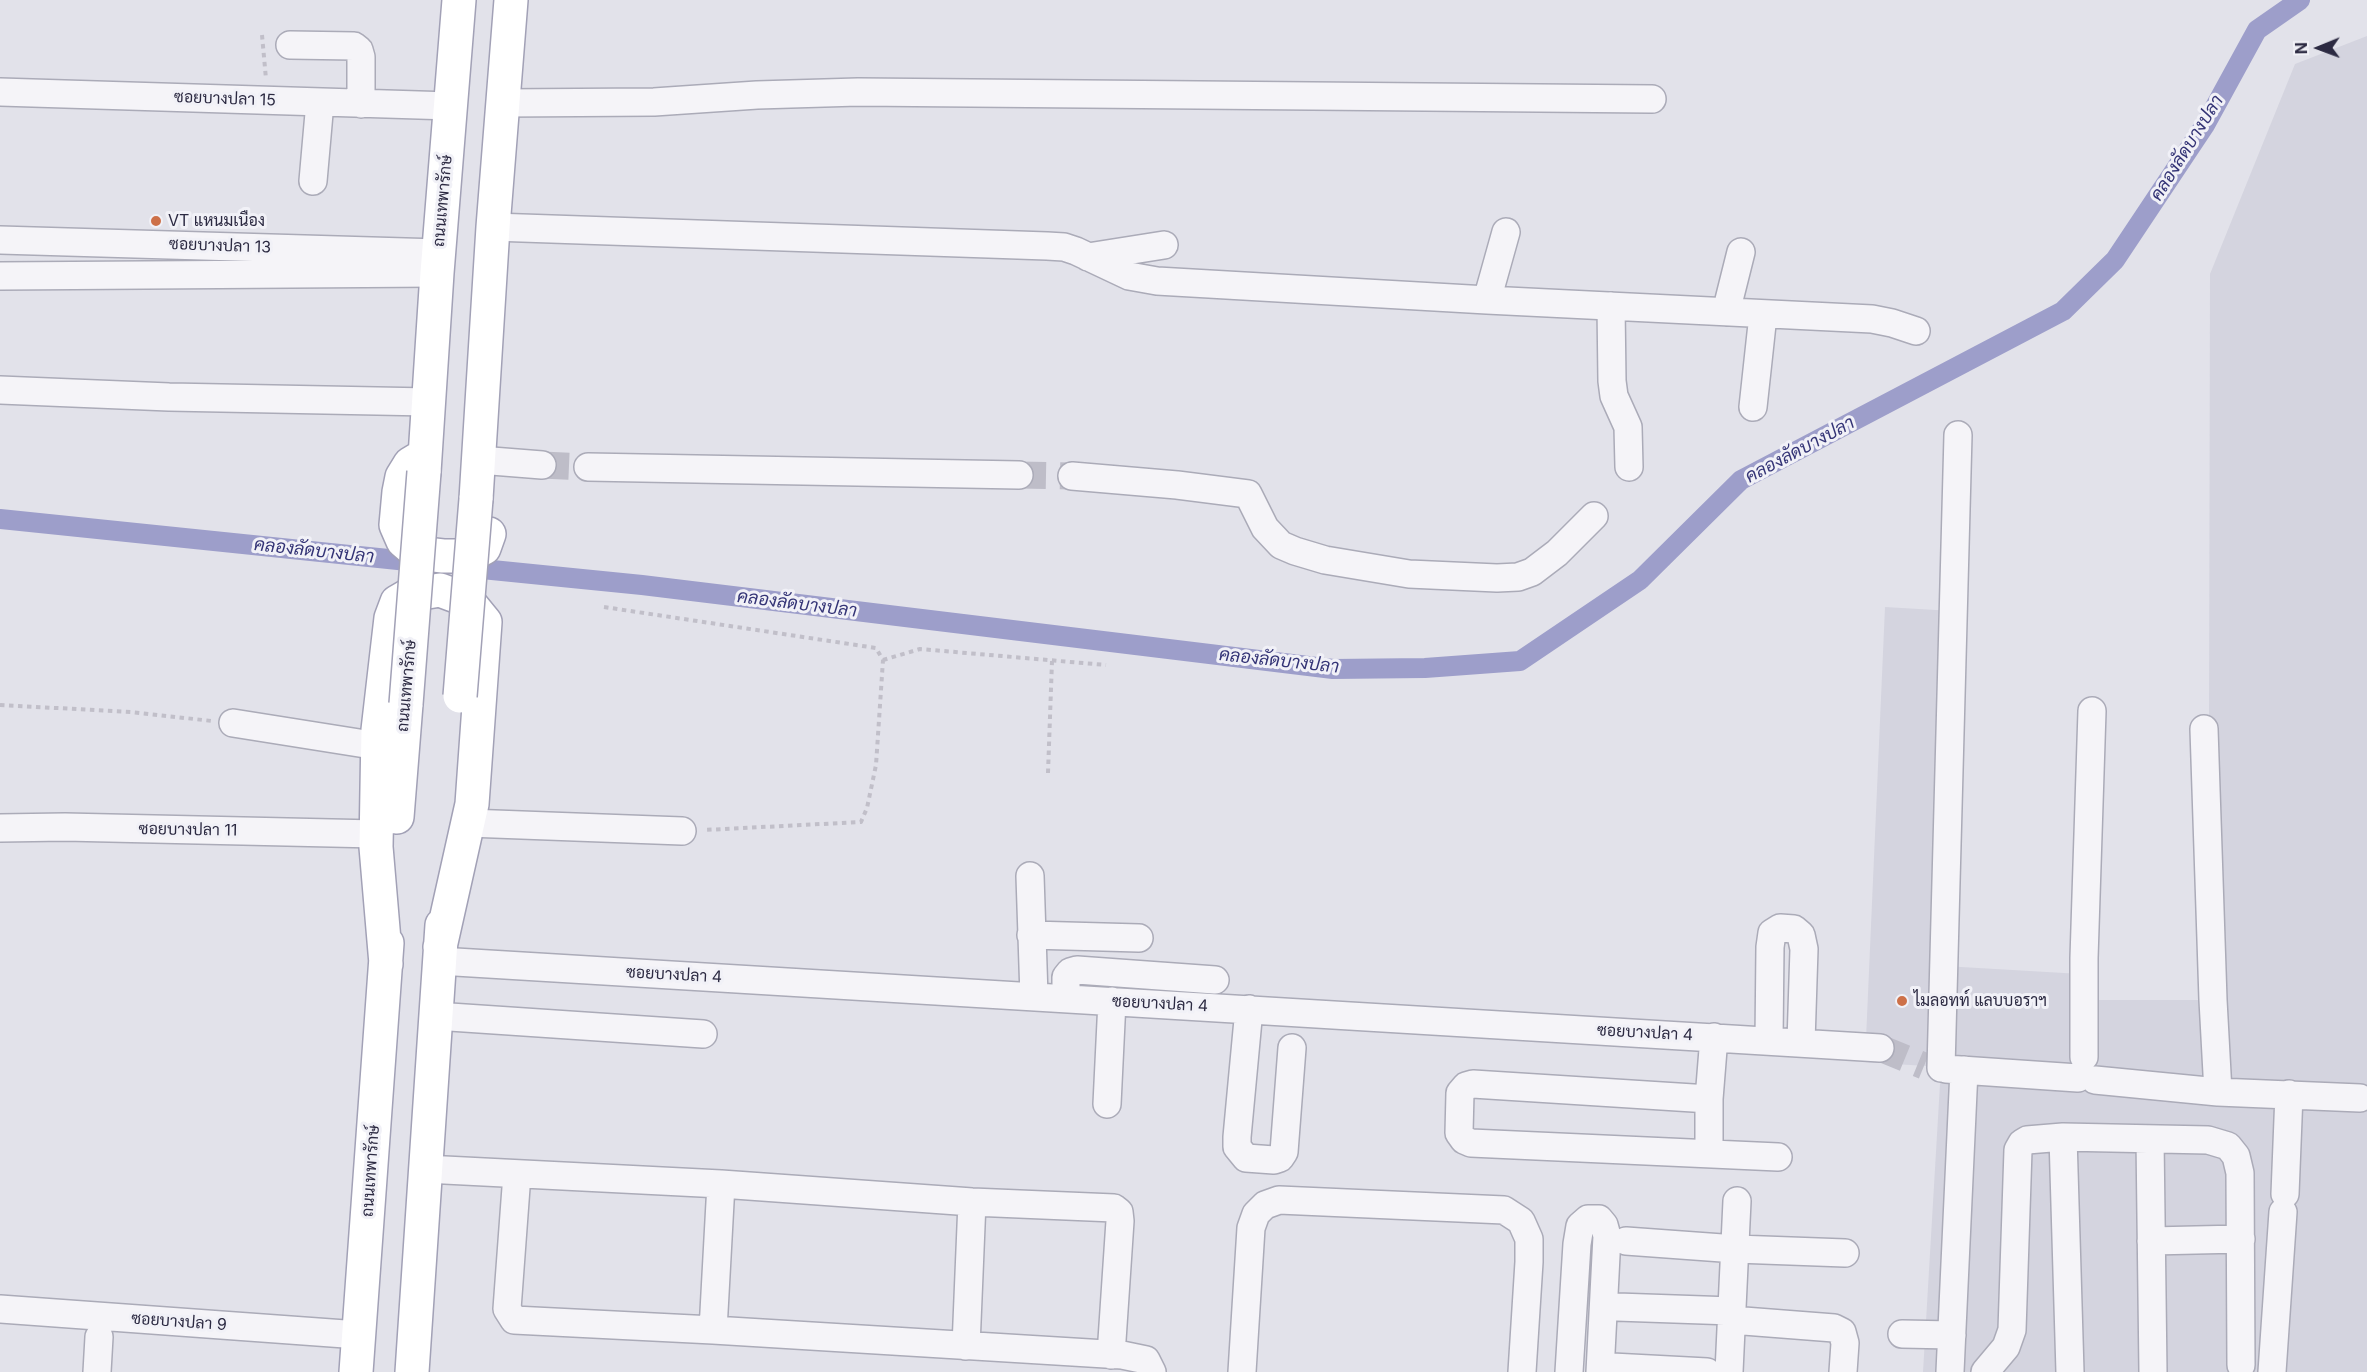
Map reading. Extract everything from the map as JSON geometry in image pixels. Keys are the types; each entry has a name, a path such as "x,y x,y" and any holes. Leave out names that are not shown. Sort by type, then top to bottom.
{"main road":[{"name":"ถนนเทพารักษ์","path":"356,1372 459,0"},
{"path":"412,1372 439,954 477,480 493,227 511,0"},
{"path":"425,464 410,464 402,477 396,525 403,541 417,553 469,556 484,548 489,533 490,501 489,492 477,480"},
{"path":"386,964 376,834 378,746 391,618 397,603 409,595 440,590 467,600 485,622 472,804 439,954"}],"street":[{"path":"290,45 354,46 359,50 361,104"},
{"name":"ซอยบางปลา 15","path":"0,92 451,106"},
{"path":"503,103 654,102 757,95 858,92 1652,99"},
{"path":"313,182 320,102"},
{"path":"493,227 1064,247 1129,276 1157,281 1872,319 1916,331"},
{"path":"1486,300 1506,232"},
{"name":"ซอยบางปลา 13","path":"0,240 438,263"},
{"path":"1088,257 1164,245"},
{"path":"1726,312 1741,252"},
{"path":"0,276 438,263"},
{"path":"1611,306 1612,381 1614,396 1628,428 1629,467"},
{"path":"1753,407 1763,315"},
{"path":"0,390 169,397 429,402"},
{"path":"1958,435 1943,1068 1952,1335 1951,1367 1985,1372 2006,1347 2012,1330 2018,1150 2027,1140 2063,1137 2208,1140 2228,1146 2236,1156 2240,1173 2241,1365"},
{"path":"477,480 542,465"},
{"path":"588,466 1019,475"},
{"path":"1072,476 1248,494 1265,528 1281,545 1325,560 1409,574 1518,577 1532,572 1557,553 1594,516"},
{"path":"2086,1072 2084,958 2092,711"},
{"path":"233,723 378,746"},
{"path":"2204,729 2218,1092"},
{"path":"468,823 682,831"},
{"name":"ซอยบางปลา 11","path":"0,828 65,827 376,834"},
{"path":"1030,876 1034,996"},
{"path":"1769,1040 1770,946 1772,933 1780,928 1794,929 1801,935 1804,949 1801,1042"},
{"path":"1031,935 1139,938"},
{"name":"ซอยบางปลา 4","path":"439,954 1034,996 1880,1048"},
{"path":"1065,998 1066,977 1070,972 1077,970 1215,980"},
{"path":"1107,1104 1112,1001"},
{"path":"1249,1009 1237,1137 1237,1147 1246,1158 1274,1160 1280,1158 1284,1152 1292,1048"},
{"path":"435,1016 703,1034"},
{"path":"1709,1154 1709,1099 1714,1037"},
{"path":"1943,1068 2086,1072 2218,1092 2360,1098"},
{"path":"1709,1099 1473,1084 1466,1086 1460,1093 1459,1133 1464,1140 1471,1143 1778,1157"},
{"path":"2272,1372 2289,1094"},
{"path":"2063,1137 2070,1372"},
{"path":"2150,1139 2153,1372"},
{"path":"425,1169 722,1184 972,1202 1114,1208 1119,1212 1111,1355"},
{"path":"517,1174 507,1309 514,1320 1111,1355 1146,1360 1152,1372"},
{"path":"713,1330 722,1184"},
{"path":"1242,1372 1251,1228 1256,1214 1264,1205 1279,1200 1504,1210 1521,1221 1529,1239 1522,1372"},
{"path":"966,1346 972,1202"},
{"path":"1729,1372 1737,1202"},
{"path":"1569,1372 1580,1226 1588,1219 1599,1218 1607,1236 1606,1370 1707,1372"},
{"path":"2151,1241 2241,1239"},
{"path":"1626,1241 1736,1250 1845,1253"},
{"path":"1617,1307 1732,1316 1834,1328 1842,1332 1845,1343 1843,1372"},
{"name":"ซอยบางปลา 9","path":"0,1309 359,1335"},
{"path":"1902,1334 1952,1335"},
{"path":"97,1372 99,1336"}],"path":[{"path":"262,35 267,101"},
{"path":"603,607 876,648 883,660 876,765 867,808 861,822 682,831"},
{"path":"883,660 920,649 1106,665"},
{"path":"1048,773 1052,661"},
{"path":"0,705 131,712 233,723"}],"shaded area":[{"path":"2367,36 2367,1372 1923,1372 1941,1067 1865,1062 1885,607 1953,611 1944,966 2081,974 2081,1000 2213,1000 2209,713 2210,274 2295,64"}],"waterway":[{"name":"คลองลัดบางปลา","path":"462,567 642,585 1333,669 1425,668 1520,661 1640,580 1741,480 2063,311 2115,260 2205,125 2257,30 2300,0"},
{"name":"คลองลัดบางปลา","path":"0,519 427,563"}],"tunnel":[{"path":"542,465 588,467"},
{"path":"1019,475 1072,476"},
{"path":"1880,1048 1924,1066"}],"place":[{"name":"VT แหนมเนือง","path":"156,221"},
{"name":"ไมลอทท์ แลบบอราฯ","path":"1902,1001"}]}
